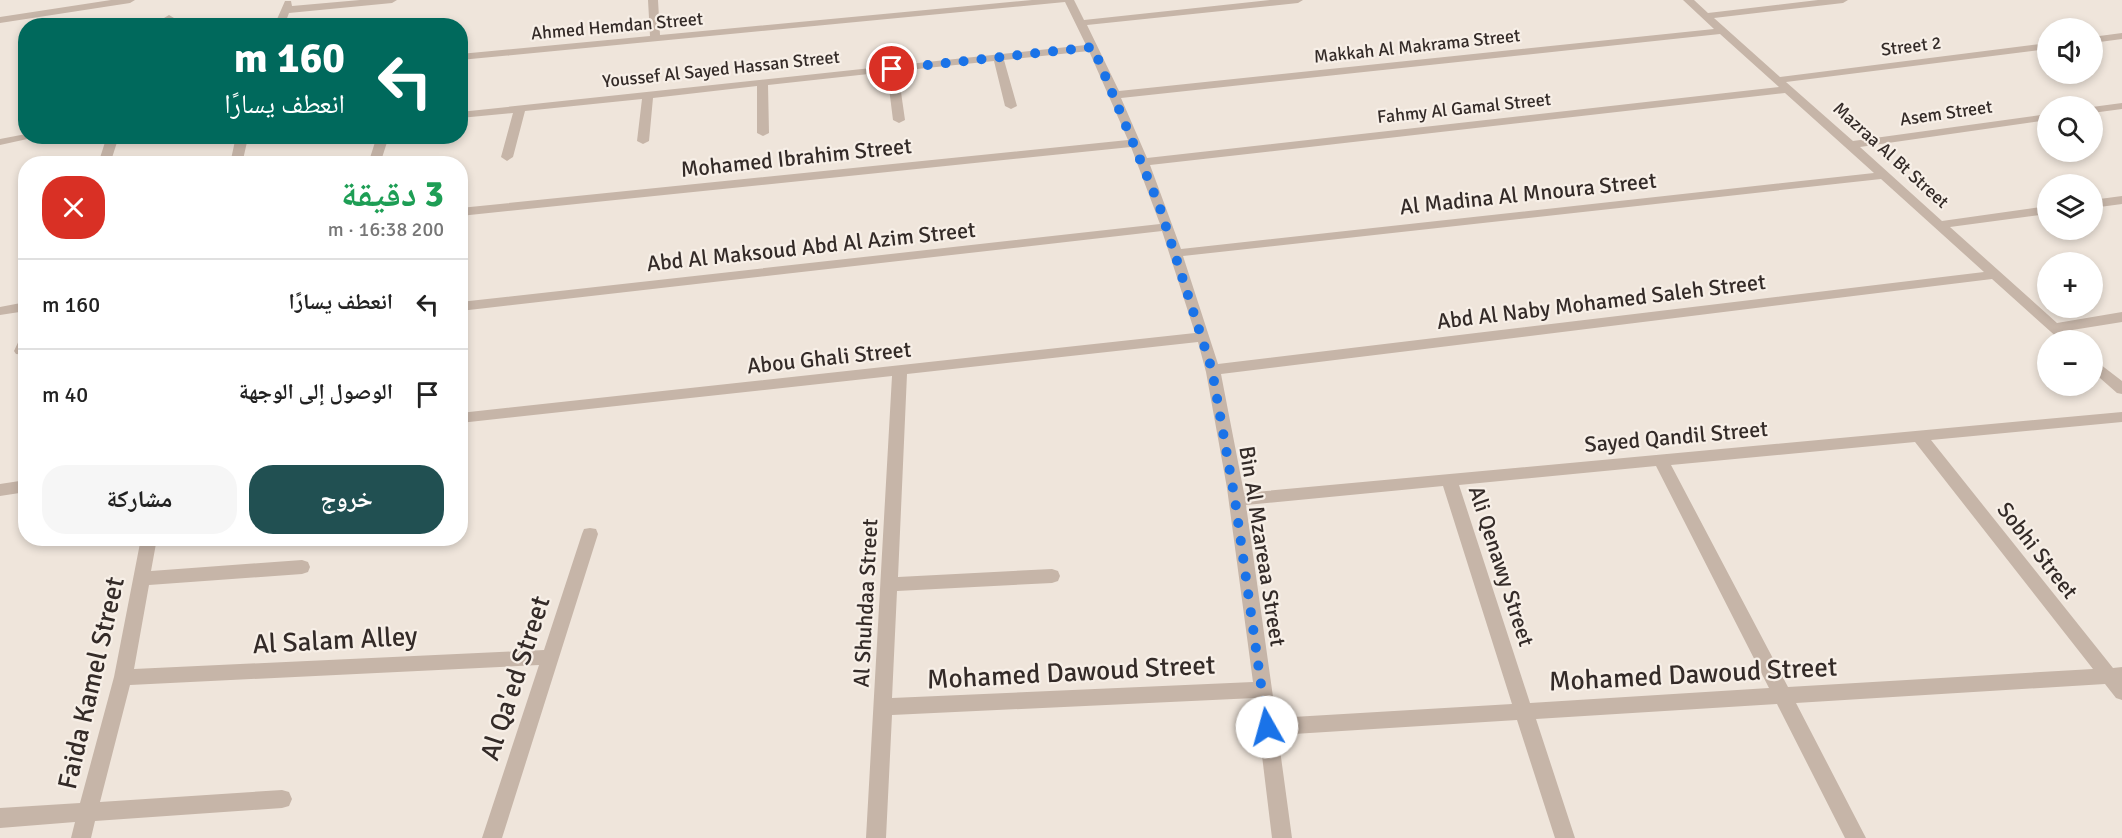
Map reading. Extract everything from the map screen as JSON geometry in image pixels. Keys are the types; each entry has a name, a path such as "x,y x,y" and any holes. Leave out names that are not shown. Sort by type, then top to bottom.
{"street":[{"path":"0,20 130,0"},
{"path":"282,18 290,0"},
{"path":"285,10 392,0"},
{"path":"653,0 655,39"},
{"name":"Ahmed Hemdan Street","path":"468,56 1063,0"},
{"name":"Bin Al Mzareaa Street","path":"1070,0 1136,143 1177,253 1212,370 1235,500 1282,838"},
{"path":"1082,23 1298,0"},
{"name":"Mazraa Al Bt Street","path":"1688,0 2056,330"},
{"path":"1707,16 1843,0"},
{"name":"Makkah Al Makrama Street","path":"1115,95 1723,31"},
{"path":"2103,39 2122,36"},
{"name":"Youssef Al Sayed Hassan Street","path":"468,114 1093,47"},
{"name":"Street 2","path":"1778,80 2037,47"},
{"path":"998,57 1011,106"},
{"path":"892,69 899,120"},
{"path":"762,82 763,133"},
{"name":"Fahmy Al Gamal Street","path":"1143,162 1789,89"},
{"path":"643,141 648,95"},
{"path":"2103,109 2122,106"},
{"path":"507,157 519,108"},
{"name":"Asem Street","path":"1850,145 2037,119"},
{"path":"0,142 18,139"},
{"name":"Mohamed Ibrahim Street","path":"468,211 1136,143"},
{"name":"Al Madina Al Mnoura Street","path":"1177,253 1884,175"},
{"path":"2103,203 2122,200"},
{"path":"1939,225 2037,212"},
{"name":"Abd Al Maksoud Abd Al Azim Street","path":"468,306 1167,227"},
{"name":"Abd Al Naby Mohamed Saleh Street","path":"1212,370 1994,275"},
{"path":"0,311 18,308"},
{"path":"2053,328 2122,317"},
{"name":"Abou Ghali Street","path":"468,417 1202,338"},
{"name":"Al Shuhdaa Street","path":"876,838 900,370"},
{"path":"2103,373 2122,389"},
{"name":"Sayed Qandil Street","path":"1235,500 2122,417"},
{"name":"Sobhi Street","path":"1919,436 2116,676 2122,692"},
{"path":"1661,460 1856,838"},
{"name":"Ali Qenawy Street","path":"1449,480 1565,838"},
{"path":"0,490 18,487"},
{"name":"Al Qa'ed Street","path":"492,838 590,534"},
{"name":"Faida Kamel Street","path":"81,838 123,677 148,546"},
{"path":"142,579 302,567"},
{"path":"889,584 1052,576"},
{"name":"Al Salam Alley","path":"123,677 550,657"},
{"name":"Mohamed Dawoud Street","path":"1267,727 2116,676"},
{"name":"Mohamed Dawoud Street","path":"883,707 1262,690"},
{"path":"0,818 90,810 282,799"}],"route":[{"path":"892,69 1093,47 1136,143 1177,253 1212,370 1235,500 1267,727"}]}
